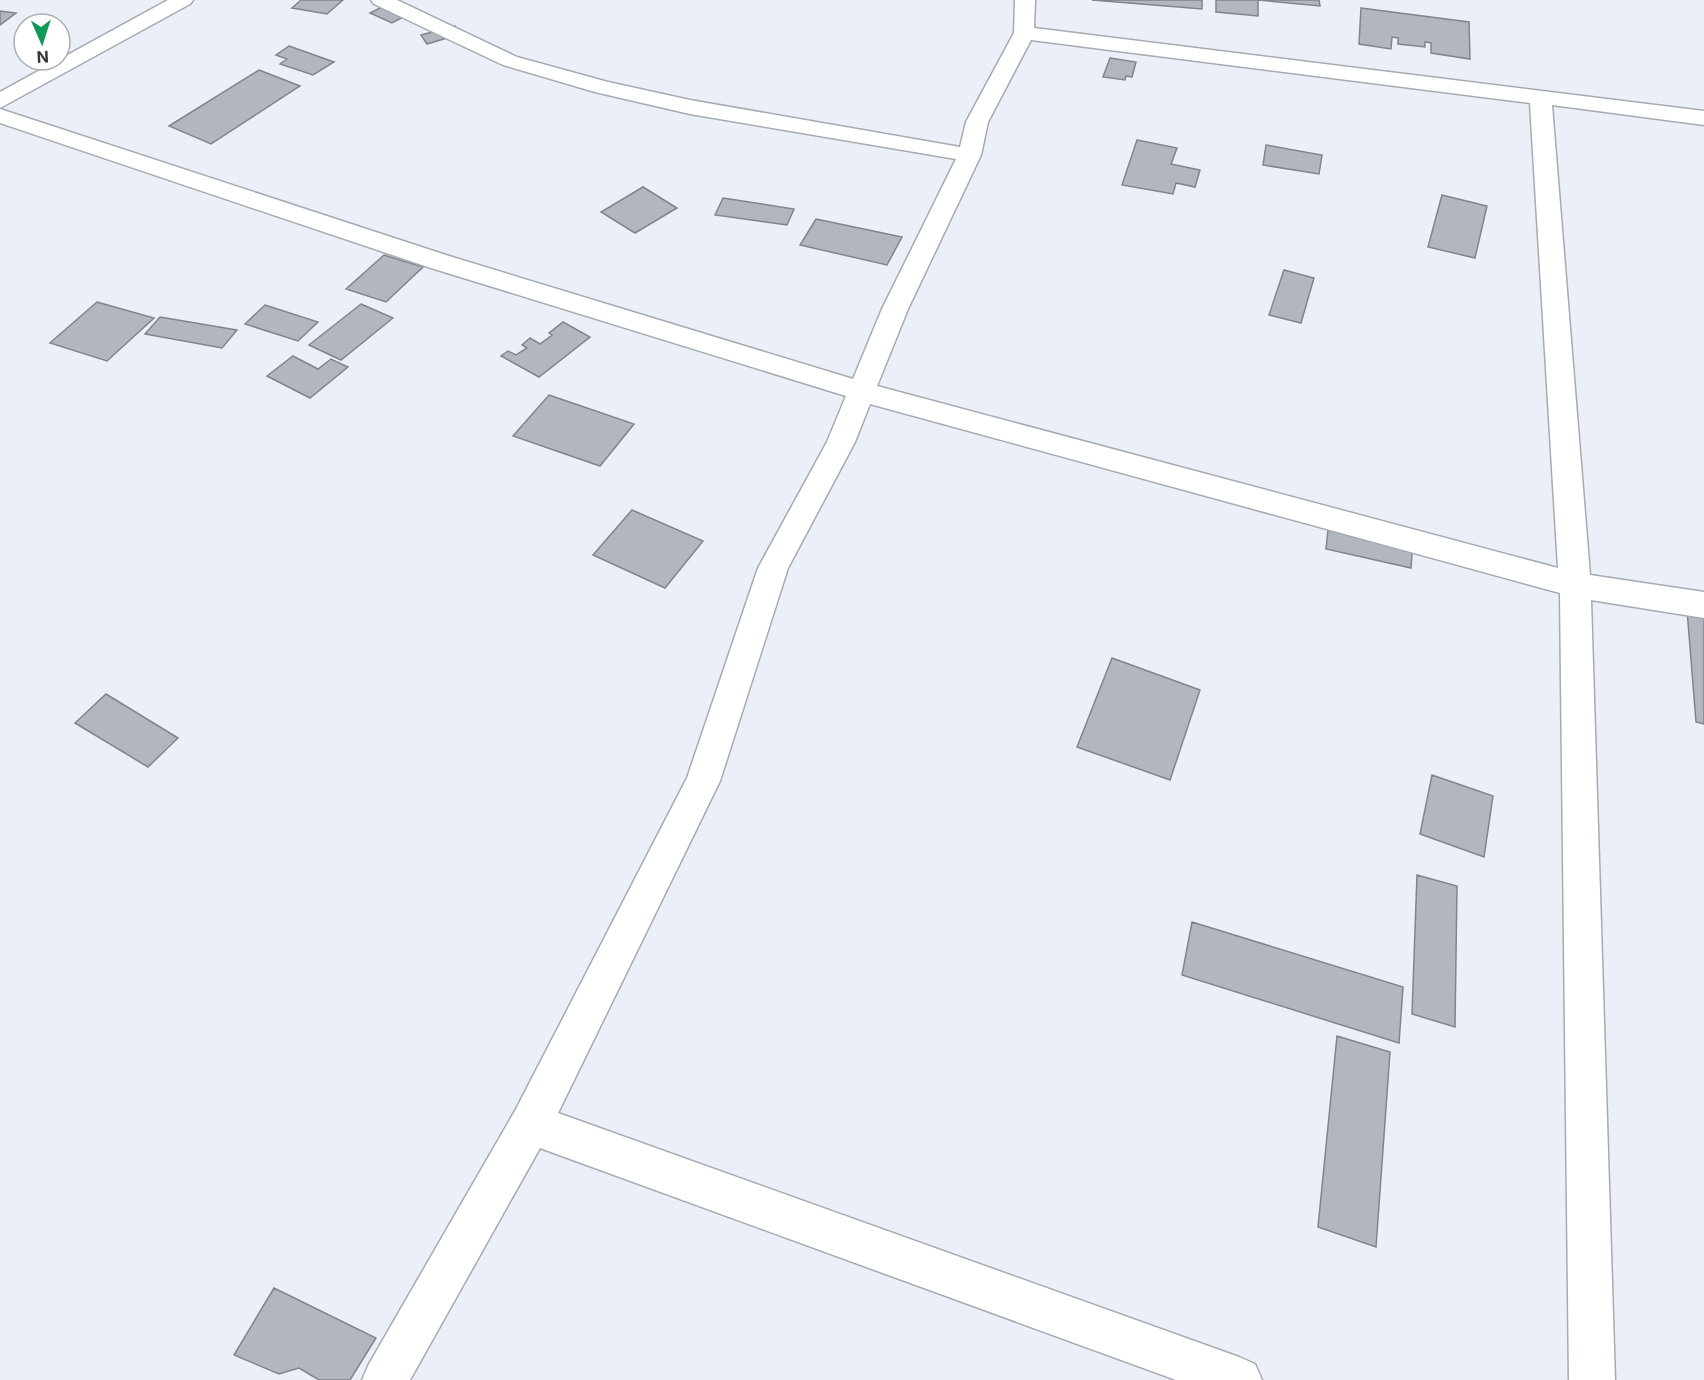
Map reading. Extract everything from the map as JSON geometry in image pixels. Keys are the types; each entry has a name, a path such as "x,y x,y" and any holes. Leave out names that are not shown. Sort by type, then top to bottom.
{"street":[{"path":"0,100 183,0"},
{"path":"381,0 510,61 603,87 690,107 970,155"},
{"path":"385,1380 531,1124 704,781 773,568 841,442 895,309 970,155 977,122 1024,33 1025,0"},
{"path":"1024,33 1704,118"},
{"path":"1540,97 1575,585 1592,1380"},
{"path":"0,116 440,262 863,392 1575,585 1704,605"},
{"path":"531,1124 1239,1380"}],"building":[{"path":"301,0 343,0 327,14 292,8"},
{"path":"1092,0 1202,0 1202,9"},
{"path":"1216,0 1258,0 1258,16 1216,12"},
{"path":"1258,0 1319,0 1320,6"},
{"path":"384,6 405,16 392,23 370,13"},
{"path":"1361,8 1469,22 1470,59 1431,53 1431,43 1425,42 1425,47 1398,44 1398,38 1392,37 1391,49 1359,44"},
{"path":"0,11 12,12 12,16 0,25"},
{"path":"455,26 460,34 427,44 421,35"},
{"path":"289,46 334,62 313,75 280,64 287,59 276,55"},
{"path":"1110,58 1136,62 1132,77 1126,76 1125,80 1103,77"},
{"path":"259,70 300,86 211,144 169,126"},
{"path":"1137,140 1177,148 1171,164 1200,170 1195,187 1176,183 1173,194 1122,185"},
{"path":"1266,145 1322,155 1319,174 1263,165"},
{"path":"643,187 677,208 635,233 601,212"},
{"path":"1442,195 1487,206 1475,258 1428,247"},
{"path":"723,198 794,209 787,225 715,215"},
{"path":"816,219 902,237 887,265 800,245"},
{"path":"384,255 423,267 386,302 346,289"},
{"path":"1284,270 1314,278 1301,323 1269,315"},
{"path":"97,302 154,318 107,361 50,343"},
{"path":"361,304 393,318 341,360 309,345"},
{"path":"265,305 318,322 298,341 245,324"},
{"path":"160,317 237,330 222,348 145,334"},
{"path":"563,322 590,337 539,377 501,356 508,351 516,355 527,348 522,345 530,338 540,344"},
{"path":"293,356 318,369 331,359 348,367 310,398 267,376"},
{"path":"549,395 634,424 600,466 513,436"},
{"path":"632,510 703,541 665,588 593,555"},
{"path":"1329,521 1413,540 1411,568 1326,549"},
{"path":"1687,610 1704,614 1704,724 1696,722"},
{"path":"1112,658 1200,690 1170,780 1077,747"},
{"path":"106,694 178,738 148,767 75,723"},
{"path":"1432,775 1493,796 1484,857 1420,834"},
{"path":"1417,875 1457,886 1455,1027 1412,1014"},
{"path":"1192,922 1403,987 1399,1043 1182,975"},
{"path":"1337,1036 1390,1052 1376,1247 1318,1227"},
{"path":"274,1288 376,1338 350,1380 319,1380 299,1368 279,1374 234,1355"}]}
